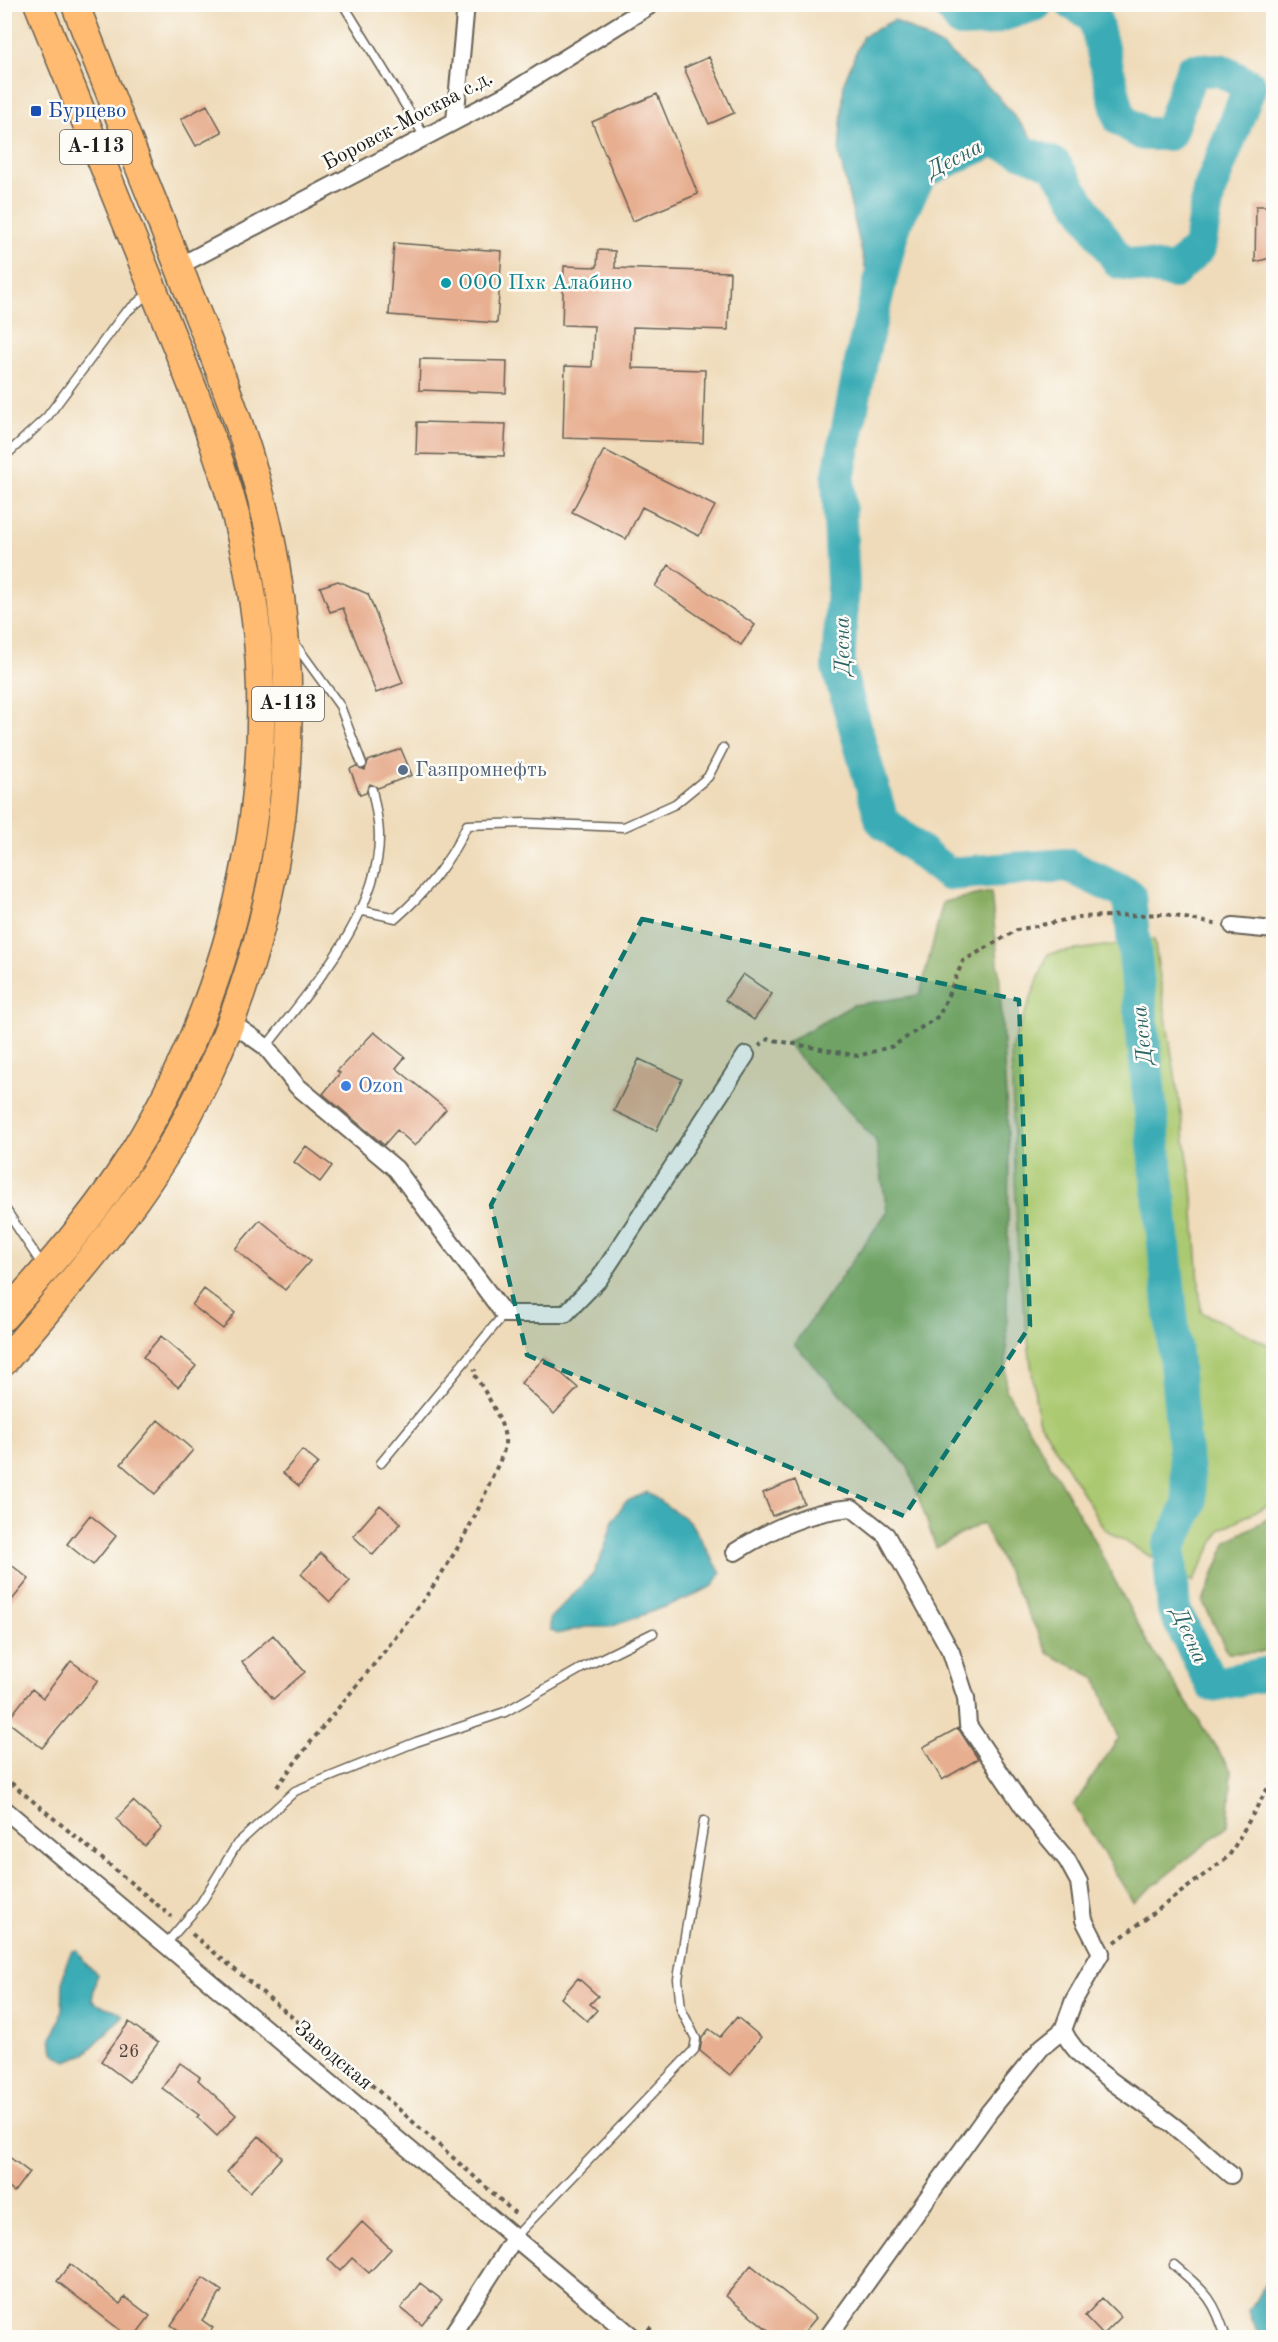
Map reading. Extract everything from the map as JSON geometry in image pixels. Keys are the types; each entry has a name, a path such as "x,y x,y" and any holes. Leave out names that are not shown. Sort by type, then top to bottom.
{"highway":[{"name":"А-113","path":"4,1317 116,1179 170,1089 196,1031 237,911 249,854 257,797 261,695 252,598 237,520 222,469 196,396 38,4"},
{"name":"А-113","path":"4,1362 133,1205 195,1103 232,1023 264,916 282,816 289,686 275,560 256,479 221,374 75,4"}],"street":[{"path":"455,121 466,4"},
{"name":"Боровск-Москва с.д.","path":"179,266 511,92 652,4"},
{"path":"1233,926 1274,930"},
{"path":"232,1023 266,1047 297,1086 396,1169 504,1314 565,1314 599,1279 746,1055"},
{"path":"735,1552 764,1533 824,1510 852,1508 886,1535 951,1652 966,1698 968,1725 1026,1811 1067,1860 1079,1882 1084,1920 1101,1953 1074,2000 1063,2030 1042,2047 989,2112 827,2337"},
{"name":"Заводская","path":"4,1809 634,2337"},
{"path":"1063,2030 1069,2044 1092,2065 1165,2119 1231,2175"},
{"path":"450,2337 515,2237"}],"lane":[{"path":"343,4 425,137"},
{"path":"4,458 47,417 124,314 153,290"},
{"path":"284,628 340,706 362,764"},
{"path":"359,910 396,918 422,895 452,856 467,825 525,823 624,827 675,804 708,777 723,748"},
{"path":"266,1047 348,940 373,877 379,836 372,790"},
{"path":"4,1207 45,1269"},
{"path":"381,1463 504,1314"},
{"path":"164,1945 201,1903 237,1844 295,1791 416,1742 505,1712 582,1668 653,1633"},
{"path":"515,2237 694,2050 696,2038 681,2009 678,1979 704,1821"},
{"path":"1174,2265 1209,2295 1218,2310 1226,2337"}],"path":[{"path":"746,1055 768,1039 858,1056 893,1046 939,1016 963,961 1017,930 1078,917 1166,914 1233,926"},
{"path":"271,1795 306,1747 408,1622 477,1514 505,1443 494,1406 474,1374 478,1345"},
{"path":"4,1777 345,2061 528,2224"},
{"path":"1101,1953 1229,1856 1274,1777"},
{"path":"643,2322 660,2337"}],"highlighted area":[{"path":"642,919 1019,1000 1030,1326 904,1516 527,1355 491,1205"}],"green space":[{"path":"991,892 1000,983 1009,1155 1006,1390 1089,1531 1146,1640 1232,1772 1228,1826 1133,1902 1074,1805 1119,1738 1096,1678 1049,1654 982,1523 936,1548 908,1467 794,1344 887,1212 876,1141 786,1043 853,1005 920,995 943,902"},
{"path":"1154,939 1192,1185 1201,1312 1273,1347 1273,1498 1268,1505 1221,1529 1193,1582 1104,1529 1038,1419 1018,1262 1011,1049 1048,954"},
{"path":"1273,1516 1273,1652 1228,1653 1203,1602 1227,1541"}],"water":[{"path":"894,20 943,47 996,94 1058,169 992,140 922,172 894,224 874,305 839,154 844,82 863,36"},
{"path":"647,1492 690,1522 721,1573 713,1586 688,1598 610,1627 586,1627 557,1634 550,1629 550,1618 593,1574 605,1547 613,1520 625,1502"},
{"path":"78,1950 85,1963 97,1974 92,2000 116,2010 123,2016 85,2054 66,2061 53,2052 51,2038 61,2015 67,1963 72,1951"},
{"path":"1273,2274 1273,2337 1259,2337 1248,2310"}],"building":[{"path":"709,57 734,113 709,124 684,68"},
{"path":"657,94 698,194 633,221 592,122"},
{"path":"207,105 222,132 196,146 181,119"},
{"path":"1256,206 1274,206 1274,257 1255,262"},
{"name":"ООО Пхк Алабино","path":"394,243 502,251 497,323 389,315"},
{"path":"598,250 615,251 615,268 730,272 728,330 633,327 632,368 705,370 703,443 563,438 565,366 592,367 594,326 562,325 564,266 597,267"},
{"path":"420,359 507,361 506,393 419,390"},
{"path":"417,422 506,424 504,456 416,454"},
{"path":"604,450 715,506 699,536 642,507 626,539 572,512"},
{"path":"669,565 755,625 741,645 655,586"},
{"path":"338,581 368,594 403,683 376,693 343,608 330,612 320,587"},
{"path":"401,749 412,775 378,788 370,784 366,793 360,795 350,769 356,766 365,770 368,761"},
{"path":"743,974 772,994 754,1020 725,1000"},
{"path":"374,1032 405,1057 396,1068 446,1109 415,1146 397,1130 384,1145 323,1094 340,1073 337,1071"},
{"path":"639,1059 682,1079 656,1131 614,1111"},
{"path":"306,1146 332,1166 320,1182 294,1162"},
{"path":"260,1220 310,1261 285,1290 235,1249"},
{"path":"204,1289 235,1313 223,1329 192,1305"},
{"path":"161,1336 196,1366 178,1387 143,1357"},
{"path":"544,1358 578,1388 554,1414 521,1383"},
{"path":"158,1420 193,1450 155,1494 121,1464"},
{"path":"302,1450 318,1463 299,1486 283,1473"},
{"path":"795,1480 804,1503 772,1516 763,1493"},
{"path":"380,1505 401,1523 373,1555 353,1536"},
{"path":"90,1515 116,1536 93,1565 67,1544"},
{"path":"321,1553 350,1581 330,1602 301,1574"},
{"path":"4,1559 29,1579 4,1610"},
{"path":"273,1635 305,1672 273,1699 242,1662"},
{"path":"71,1661 98,1681 42,1748 7,1721 32,1689 43,1698"},
{"path":"958,1728 978,1759 942,1780 923,1747"},
{"path":"133,1801 162,1828 145,1846 116,1819"},
{"path":"578,1978 598,1996 590,2004 597,2010 587,2021 561,1998"},
{"path":"737,2017 761,2037 730,2075 700,2051 702,2038 709,2029 720,2037"},
{"path":"129,2022 158,2043 129,2082 101,2061"},
{"path":"180,2063 200,2077 198,2080 236,2115 217,2136 197,2117 199,2115 162,2088"},
{"path":"259,2136 282,2157 250,2192 227,2172"},
{"path":"4,2153 29,2172 14,2192 4,2184"},
{"path":"362,2222 391,2249 369,2273 352,2258 340,2271 328,2259"},
{"path":"70,2264 120,2304 125,2297 150,2316 134,2337 129,2337 57,2281"},
{"path":"751,2265 816,2318 800,2337 777,2337 726,2296"},
{"path":"203,2278 222,2291 202,2320 213,2328 206,2337 189,2337 171,2325"},
{"path":"420,2283 442,2300 422,2325 401,2308"},
{"path":"1102,2298 1121,2317 1103,2335 1085,2316"}],"waterway":[{"name":"Десна","path":"956,4 951,7 961,21 986,20 1036,4"},
{"name":"Десна","path":"1073,4 1094,16 1120,119 1143,134 1169,134 1192,70 1220,70 1250,86 1209,191 1199,248 1174,272 1119,262 1054,164 992,140 922,172 894,224 863,352 838,478 843,584 838,667 882,821 948,874 1067,865 1129,895 1190,1504 1169,1547 1174,1610 1212,1685 1274,1672"}],"place":[{"name":"Бурцево","path":"36,111"},
{"name":"ООО Пхк Алабино","path":"446,283"},
{"name":"Газпромнефть","path":"403,770"},
{"name":"Ozon","path":"346,1086"}]}
